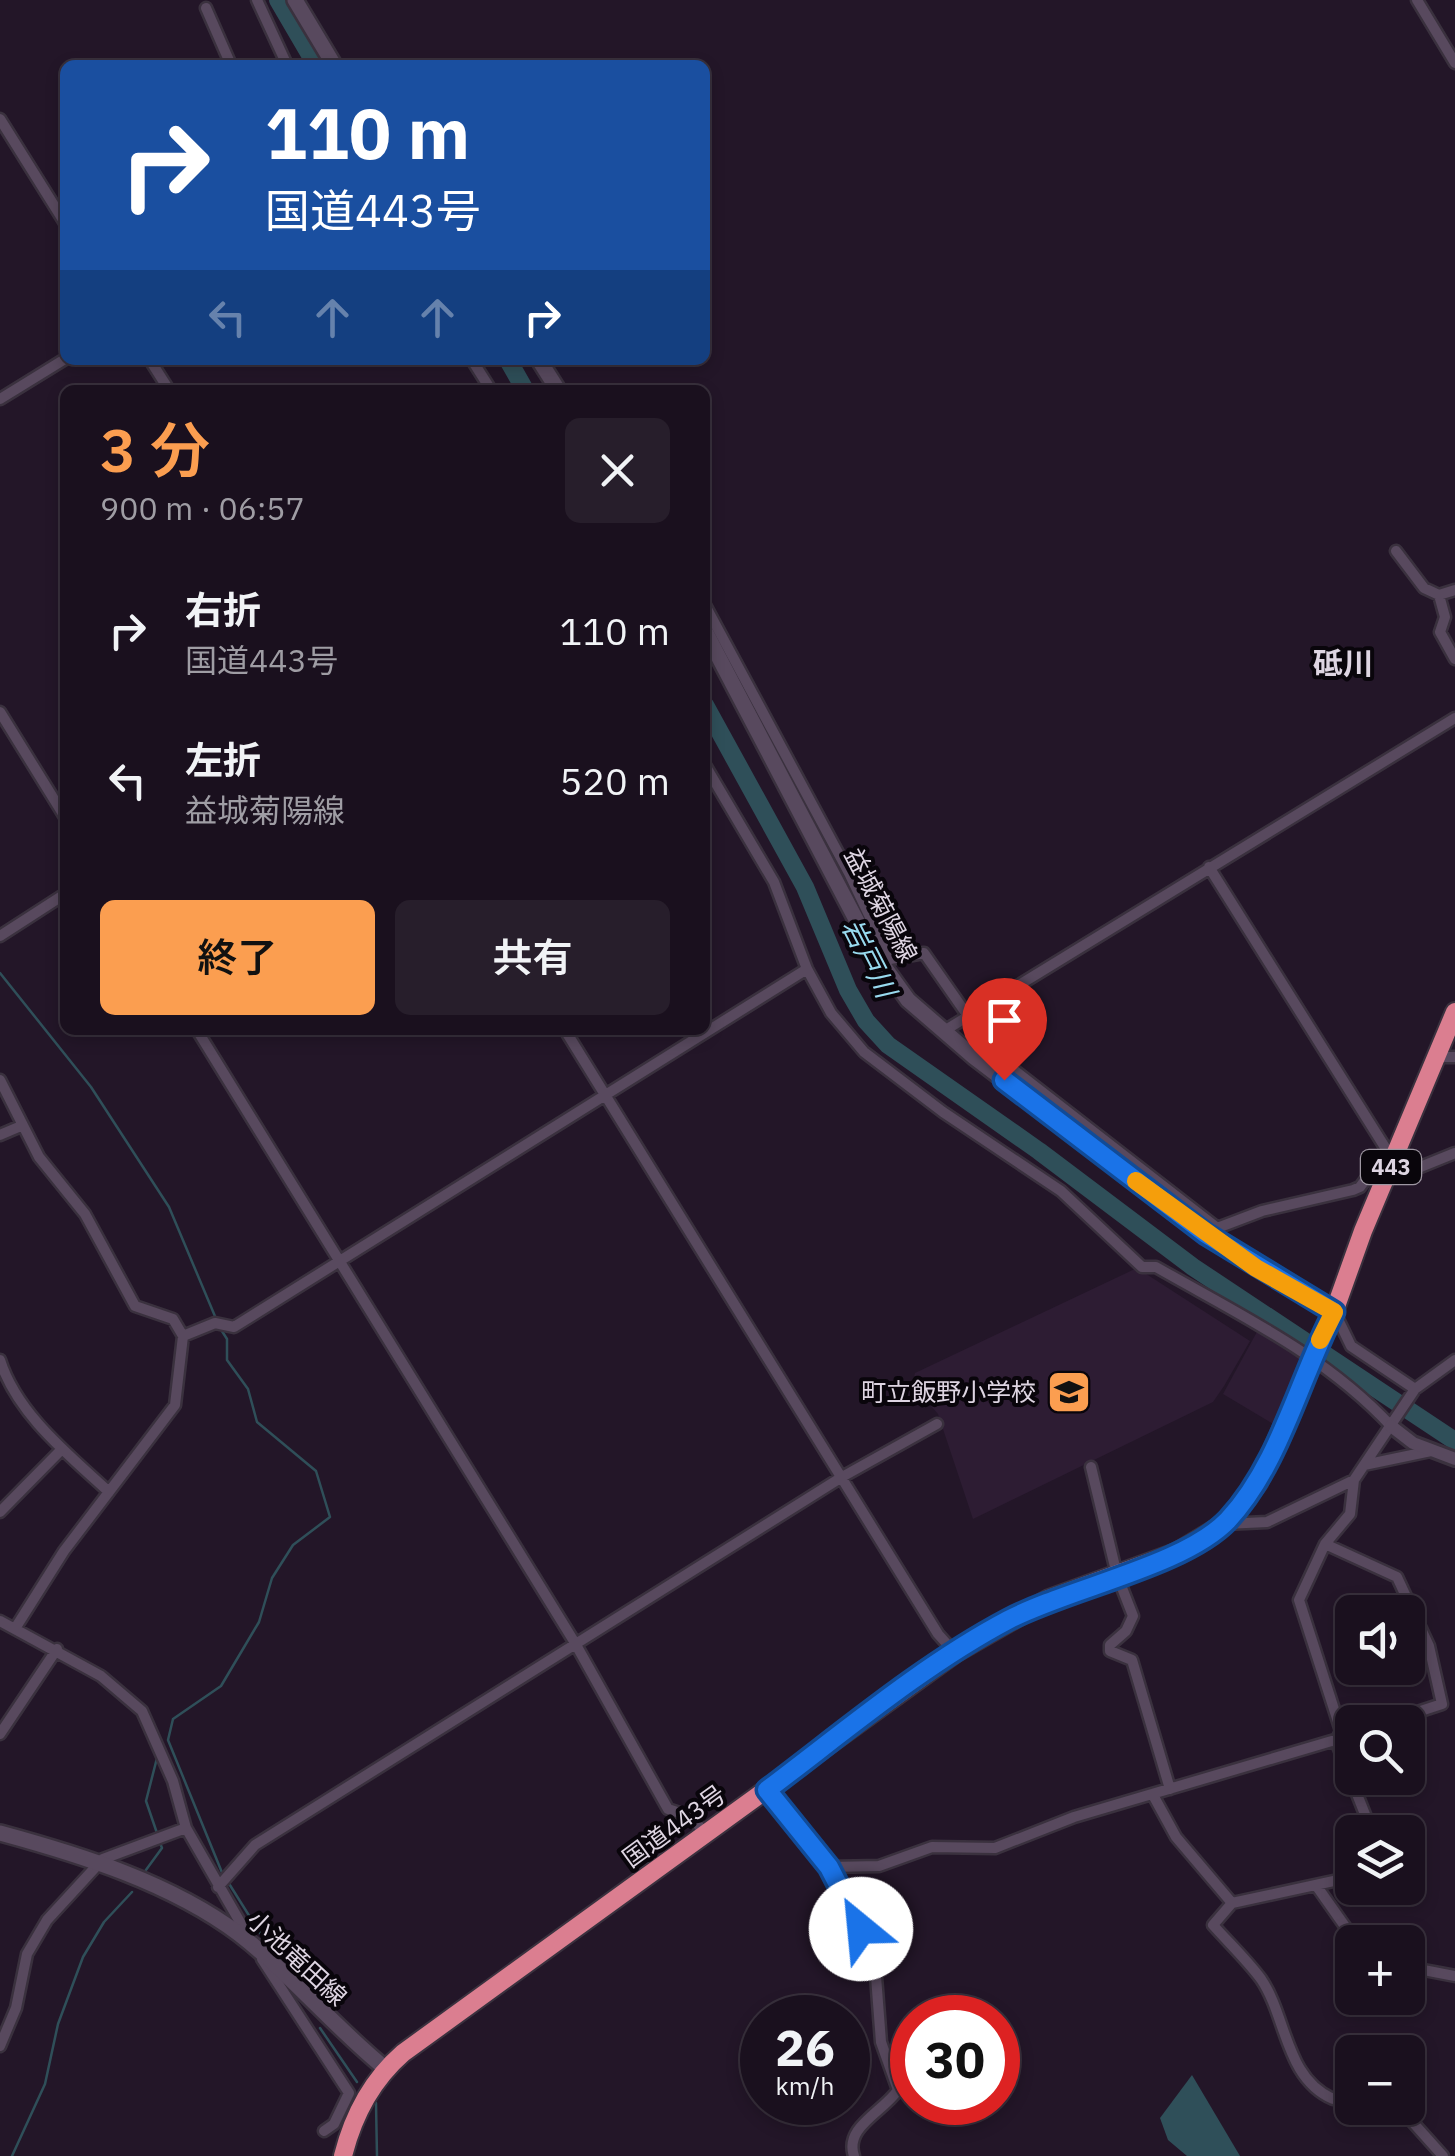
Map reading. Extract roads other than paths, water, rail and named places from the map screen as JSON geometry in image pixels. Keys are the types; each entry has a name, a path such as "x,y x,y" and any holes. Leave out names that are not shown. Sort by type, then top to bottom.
{"highway":[{"name":"国道443号","path":"342,2156 363,2104 386,2068 955,1653 1049,1599 1178,1552 1224,1524 1258,1483 1392,1165 1450,1059 1455,1012"}],"main road":[{"path":"296,0 331,60"},
{"name":"益城菊陽線","path":"710,641 872,950 908,1000 1331,1317"},
{"name":"小池竜田線","path":"0,1832 185,1900 255,1948 339,2032 386,2068"}],"street":[{"path":"257,0 285,60"},
{"path":"1417,0 1455,63"},
{"path":"206,8 230,60"},
{"path":"0,120 60,215"},
{"path":"0,398 60,362"},
{"path":"1396,551 1424,588 1439,595 1455,590"},
{"path":"1439,595 1445,616 1440,632 1455,658"},
{"path":"710,614 850,874 890,959 924,953 1004,1063 1211,1230 1353,1190 1360,1187 1377,1164 1408,1172 1455,1153"},
{"path":"0,712 60,808"},
{"path":"944,1030 1455,718"},
{"path":"710,773 774,882 808,969 832,1013 864,1052 943,1112 1061,1191 1142,1267 1156,1267 1312,1356 1432,1451 1455,1460"},
{"path":"1208,867 1392,1165"},
{"path":"0,936 60,897"},
{"path":"710,1029 808,969"},
{"path":"200,1035 575,1643 668,1809 692,1816 705,1834"},
{"path":"568,1035 938,1634 955,1653"},
{"path":"183,1336 215,1323 234,1327 700,1035"},
{"path":"0,1080 39,1157 85,1214 135,1306 166,1315 183,1336 174,1405 37,1589 16,1627"},
{"path":"0,1135 21,1126"},
{"path":"1331,1317 1351,1346 1415,1389"},
{"path":"0,1360 7,1384 62,1449 110,1492"},
{"path":"1335,1712 1299,1600 1326,1544 1350,1514 1354,1480 1415,1389 1455,1360"},
{"path":"223,1881 254,1845 842,1477 937,1424"},
{"path":"0,1512 62,1449"},
{"path":"1364,1465 1432,1451"},
{"path":"1091,1467 1117,1575 1133,1616 1110,1651 1132,1660 1170,1789"},
{"path":"1224,1524 1268,1522 1354,1480"},
{"path":"1326,1544 1397,1577 1429,1646 1442,1704 1425,1710"},
{"path":"0,1621 101,1676 142,1712 172,1781 186,1828 223,1881 255,1948 348,2093 334,2124 324,2132"},
{"path":"0,1734 57,1649"},
{"path":"829,1867 878,1866 932,1846 995,1848 1074,1816 1335,1741"},
{"path":"767,1790 829,1867 874,1950 881,2042 898,2080 898,2090 886,2107 856,2129 850,2144 854,2156"},
{"path":"1153,1795 1176,1837 1232,1903"},
{"path":"0,2046 16,2008 27,1954 48,1920 98,1865 186,1828"},
{"path":"1335,1883 1232,1903 1213,1925 1260,1978 1296,2062 1323,2095 1335,2099"},
{"path":"1318,1888 1344,1925"},
{"path":"1425,1970 1455,1976"},
{"path":"1415,2125 1442,2156"}],"water":[{"path":"1192,2075 1240,2156 1187,2156 1168,2140 1160,2118"}],"waterway":[{"name":"岩戸川","path":"278,0 313,60"},
{"name":"岩戸川","path":"511,365 522,385"},
{"name":"岩戸川","path":"710,714 805,887 848,990 866,1021 888,1045 1039,1151 1193,1267 1455,1441"},
{"path":"0,973 91,1087 169,1207 217,1321"},
{"path":"220,1328 227,1339 227,1360 248,1389 257,1422 316,1471 330,1517 293,1545 272,1578 259,1622 221,1686 173,1719 168,1740 223,1875"},
{"path":"157,1758 146,1801 158,1836"},
{"path":"143,1874 162,1848 160,1843"},
{"path":"228,1882 260,1933 316,1985"},
{"path":"12,2156 45,2084 58,2024 83,1957 104,1922 132,1892"},
{"path":"320,2028 357,2082"},
{"path":"376,2103 377,2156"}],"place":[{"name":"町立飯野小学校","path":"1069,1392"}],"district":[{"name":"砥川","path":"1343,664"}]}
